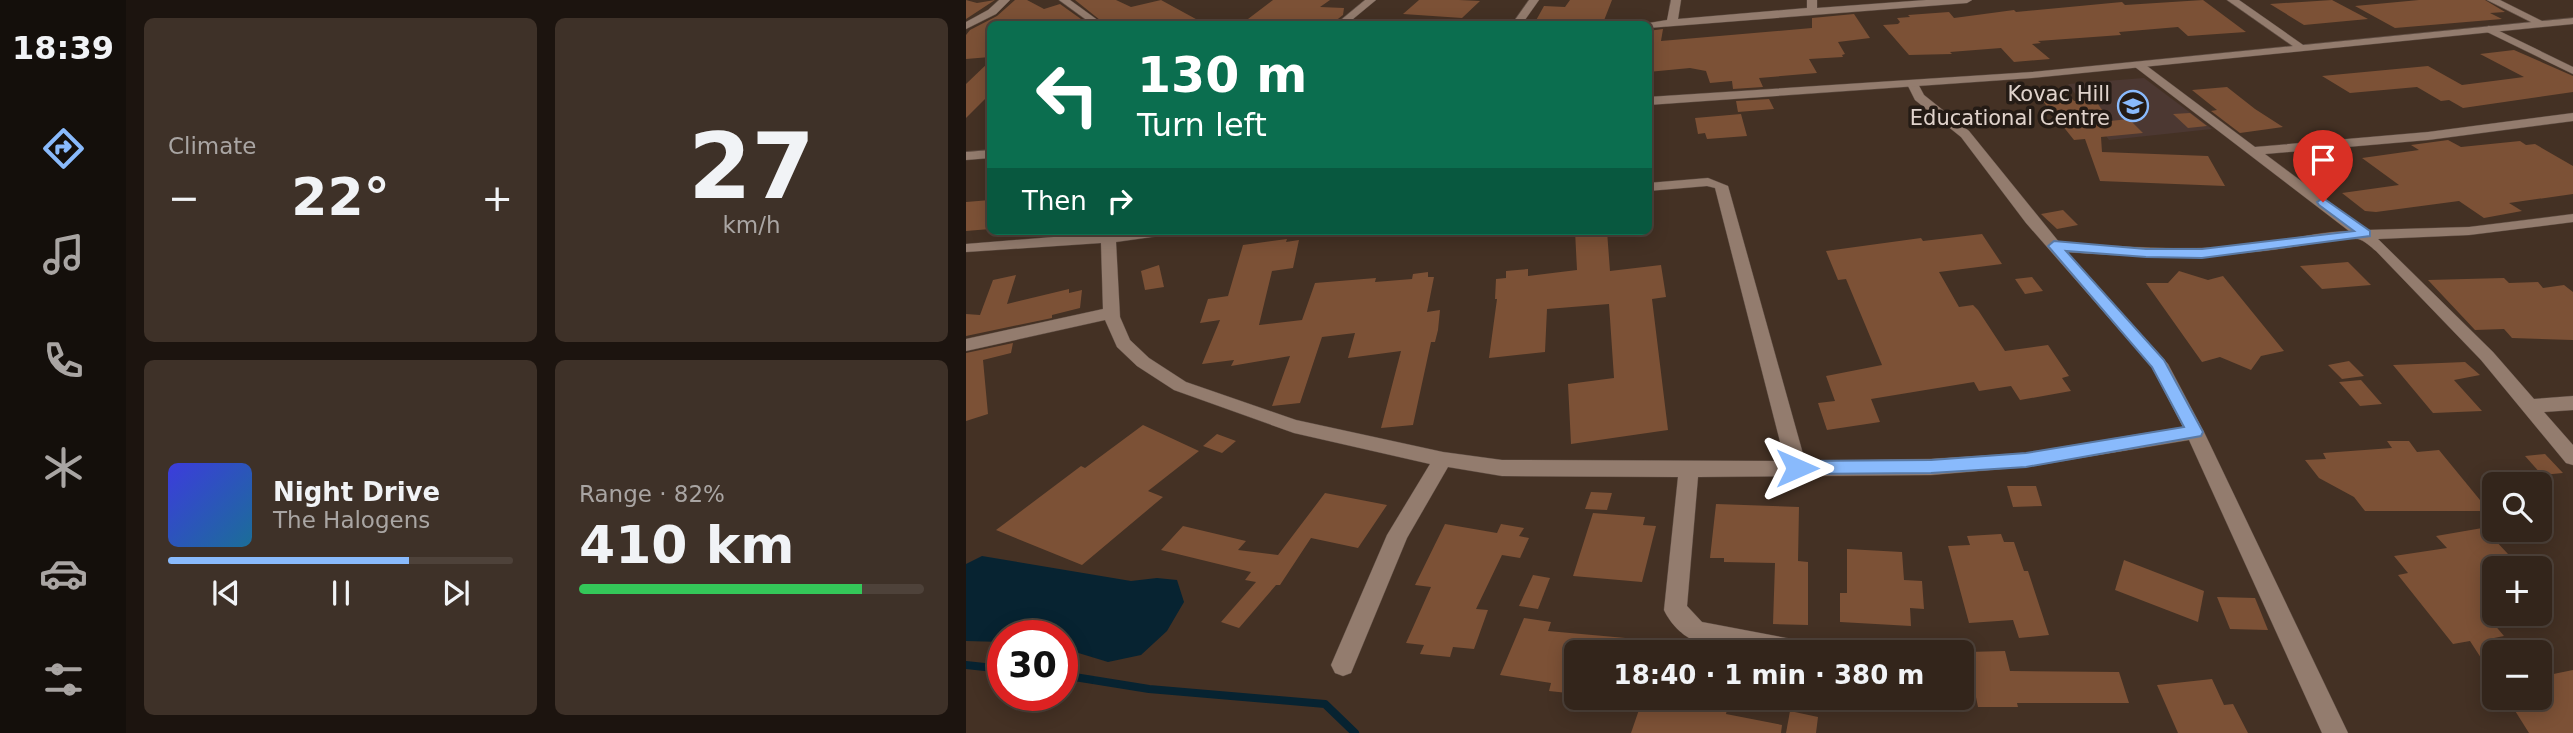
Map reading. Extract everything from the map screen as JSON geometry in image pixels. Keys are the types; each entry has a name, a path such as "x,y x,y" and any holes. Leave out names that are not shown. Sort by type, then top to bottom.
{"street":[{"path":"966,26 992,12 1005,0"},
{"path":"1064,0 1094,21"},
{"path":"1345,21 1371,0"},
{"path":"1519,21 1534,0"},
{"path":"1672,23 1676,0"},
{"path":"1652,25 1812,5 1967,0"},
{"path":"2232,0 2301,47"},
{"path":"2492,0 2543,23"},
{"path":"1652,101 1913,85 2573,21"},
{"path":"2489,29 2573,71"},
{"path":"2139,65 2366,234 2531,405 2573,458"},
{"path":"1913,85 1919,97 1965,134 2031,220 2159,364 2194,432 2335,733"},
{"path":"2252,151 2428,136 2573,117"},
{"path":"966,156 987,154"},
{"path":"1652,187 1708,182 1721,186 1797,468"},
{"path":"2054,246 2146,253 2202,253 2366,234 2469,231 2573,218"},
{"path":"966,248 1133,235"},
{"path":"1108,238 1111,313 1123,343 1143,362 1180,386 1294,426 1443,459 1502,468 1931,467 2026,460 2194,432"},
{"path":"966,345 1111,313"},
{"path":"2531,405 2573,402"},
{"path":"1343,665 1398,535 1443,459"},
{"path":"1689,469 1675,610 1684,622 1696,631 1741,640"}],"shaded area":[{"name":"Kovac Hill Educational Centre","path":"2144,78 2212,129 2109,140 2068,84"}],"water":[{"path":"982,556 1131,581 1157,578 1177,580 1184,602 1167,631 1141,655 1108,662 1078,653 1078,620 987,620 987,642 966,641 966,564"}],"building":[{"path":"966,0 977,3 995,0 966,19"},
{"path":"1015,0 1027,0 1044,9 1060,4 1084,21 987,21"},
{"path":"1075,0 1116,0 1131,7 1161,0 1200,21 1101,21"},
{"path":"1273,0 1330,0 1320,7 1344,8 1343,15 1335,21 1248,19"},
{"path":"1419,0 1480,1 1462,18 1403,14"},
{"path":"1570,0 1612,0 1604,21 1536,21 1544,6 1565,7"},
{"path":"2203,0 2246,32 2188,36 2178,27 2119,32 2121,35 2038,41 2041,43 2032,44 2050,59 2014,62 2001,48 1950,52 1952,54 1909,55 1883,25 1898,24 1900,22 1897,18 1910,17 1908,15 1949,12 1954,18 2014,10 2016,12 2122,2 2125,5"},
{"path":"2332,0 2368,19 2304,25 2270,4"},
{"path":"2419,0 2485,0 2505,12 2490,13 2502,19 2395,28 2355,6"},
{"path":"1854,14 1870,38 1838,42 1845,54 1843,57 1809,59 1817,73 1759,78 1763,87 1733,89 1732,81 1710,83 1706,71 1690,68 1652,72 1652,30 1663,29 1661,41 1812,28 1812,18"},
{"path":"987,21 987,57 966,59 966,35"},
{"path":"2514,50 2573,76 2573,92 2463,108 2449,100 2441,101 2417,87 2350,93 2322,76 2428,66 2462,85 2524,77 2480,54"},
{"path":"987,64 987,97 966,118 966,84"},
{"path":"2227,87 2283,127 2240,133 2211,111 2217,110 2192,90"},
{"path":"2071,97 2074,101 2095,100 2110,121 2129,119 2143,133 2101,137 2102,152 2208,156 2225,186 2100,181 2085,139 2074,140 2042,100"},
{"path":"1769,99 1774,109 1738,112 1736,101"},
{"path":"2190,113 2207,126 2188,128 2173,114"},
{"path":"1741,114 1747,136 1707,139 1705,133 1698,134 1695,118"},
{"path":"2448,140 2461,147 2520,141 2526,145 2535,144 2573,166 2573,194 2509,203 2522,211 2484,218 2459,201 2376,212 2365,211 2342,193 2399,185 2362,158 2419,150 2411,145"},
{"path":"987,200 987,229 966,231 966,202"},
{"path":"2063,210 2078,225 2057,229 2041,214"},
{"path":"1982,234 2002,264 1939,272 1959,307 1973,305 2005,351 2048,345 2069,376 2062,378 2071,391 2020,400 2011,386 1979,391 1974,382 1871,399 1880,422 1827,430 1818,403 1835,401 1826,376 1882,365 1846,279 1838,280 1826,251 1921,238 1923,241"},
{"path":"1575,235 1607,235 1610,271 1661,265 1666,297 1652,299 1668,430 1571,444 1568,384 1614,378 1609,304 1547,309 1545,352 1489,358 1497,299 1496,279 1506,278 1506,271 1528,269 1528,276 1577,270"},
{"path":"1287,239 1286,242 1299,240 1293,268 1272,271 1259,325 1302,320 1315,283 1376,278 1375,282 1412,279 1413,274 1428,272 1428,277 1434,277 1427,312 1440,310 1438,330 1435,342 1431,342 1413,425 1381,428 1401,351 1348,358 1355,333 1322,337 1300,403 1272,406 1290,356 1231,366 1234,360 1202,364 1220,320 1200,323 1208,299 1228,296 1243,245"},
{"path":"2348,262 2371,285 2322,289 2300,266"},
{"path":"1159,265 1164,287 1145,290 1141,271"},
{"path":"2179,271 2208,280 2223,276 2284,351 2261,356 2251,370 2220,357 2202,362 2146,283 2168,283"},
{"path":"1016,275 1007,304 1069,289 1069,293 1082,290 1080,308 1052,315 1052,318 966,336 966,314 980,315 993,280"},
{"path":"2032,277 2043,291 2025,294 2015,279"},
{"path":"2504,278 2509,283 2538,282 2543,288 2564,285 2573,292 2573,340 2512,338 2504,329 2475,330 2428,280"},
{"path":"1013,343 1011,353 983,360 988,414 966,421 966,353"},
{"path":"2349,361 2364,376 2342,379 2328,365"},
{"path":"2465,362 2480,375 2454,380 2482,411 2433,413 2393,365"},
{"path":"2361,380 2382,404 2360,406 2339,382"},
{"path":"1143,425 1199,451 1148,491 1163,497 1082,565 996,530 1081,466 1085,468"},
{"path":"1217,434 1236,441 1222,453 1203,446"},
{"path":"2387,441 2409,441 2417,452 2439,450 2482,502 2482,511 2365,511 2354,497 2319,478 2305,460 2326,459 2323,453 2392,448"},
{"path":"2545,454 2563,473 2539,472 2525,456"},
{"path":"2007,486 2036,486 2042,506 2013,507"},
{"path":"1591,492 1612,493 1607,510 1585,509"},
{"path":"1325,493 1387,505 1358,548 1311,538 1280,585 1276,585 1239,628 1221,622 1256,582 1245,580 1251,572 1161,550 1183,526 1246,541 1238,550 1278,555"},
{"path":"1716,504 1799,507 1798,561 1808,562 1808,625 1773,624 1775,563 1724,562 1724,558 1710,558"},
{"path":"1593,513 1645,517 1643,525 1656,526 1642,582 1573,576"},
{"path":"1445,524 1497,533 1501,524 1524,528 1519,536 1529,538 1520,558 1502,555 1476,609 1488,610 1474,649 1453,647 1450,657 1420,654 1424,645 1406,643 1431,587 1415,585"},
{"path":"2482,528 2482,542 2497,542 2510,556 2482,556 2482,626 2496,626 2504,636 2494,640 2482,640 2482,660 2470,641 2453,644 2398,575 2408,573 2394,556 2447,548 2436,536"},
{"path":"2001,534 2004,542 2014,542 2024,571 2028,571 2049,635 2019,638 2013,620 1969,623 1948,546 1970,545 1967,536"},
{"path":"1847,549 1902,552 1904,580 1922,581 1924,609 1910,608 1911,626 1840,622 1840,593 1847,593"},
{"path":"2124,560 2204,591 2198,622 2115,590"},
{"path":"1533,575 1550,578 1538,609 1519,606"},
{"path":"2217,597 2255,598 2268,630 2230,629"},
{"path":"1524,618 1551,622 1548,631 1648,640 1564,640 1564,693 1549,691 1551,683 1500,675"},
{"path":"2005,651 2010,671 2119,672 2129,703 2017,703 2018,707 1978,707 1974,687 1974,652"},
{"path":"2573,670 2573,733 2529,733 2515,710 2552,710 2552,674"},
{"path":"2212,679 2224,705 2233,704 2248,733 2178,733 2157,685"},
{"path":"1639,710 1727,710 1726,714 1782,725 1781,733 1631,733"},
{"path":"1790,711 1818,717 1816,733 1786,733"}],"waterway":[{"path":"966,665 987,667"},
{"path":"1078,678 1149,689 1325,704 1355,733"}],"place":[{"name":"Kovac Hill Educational Centre","path":"2133,106"}],"route":[{"path":"1797,468 1931,467 2026,460 2194,432 2159,364 2054,246 2146,253 2202,253 2366,234 2323,202"}]}
